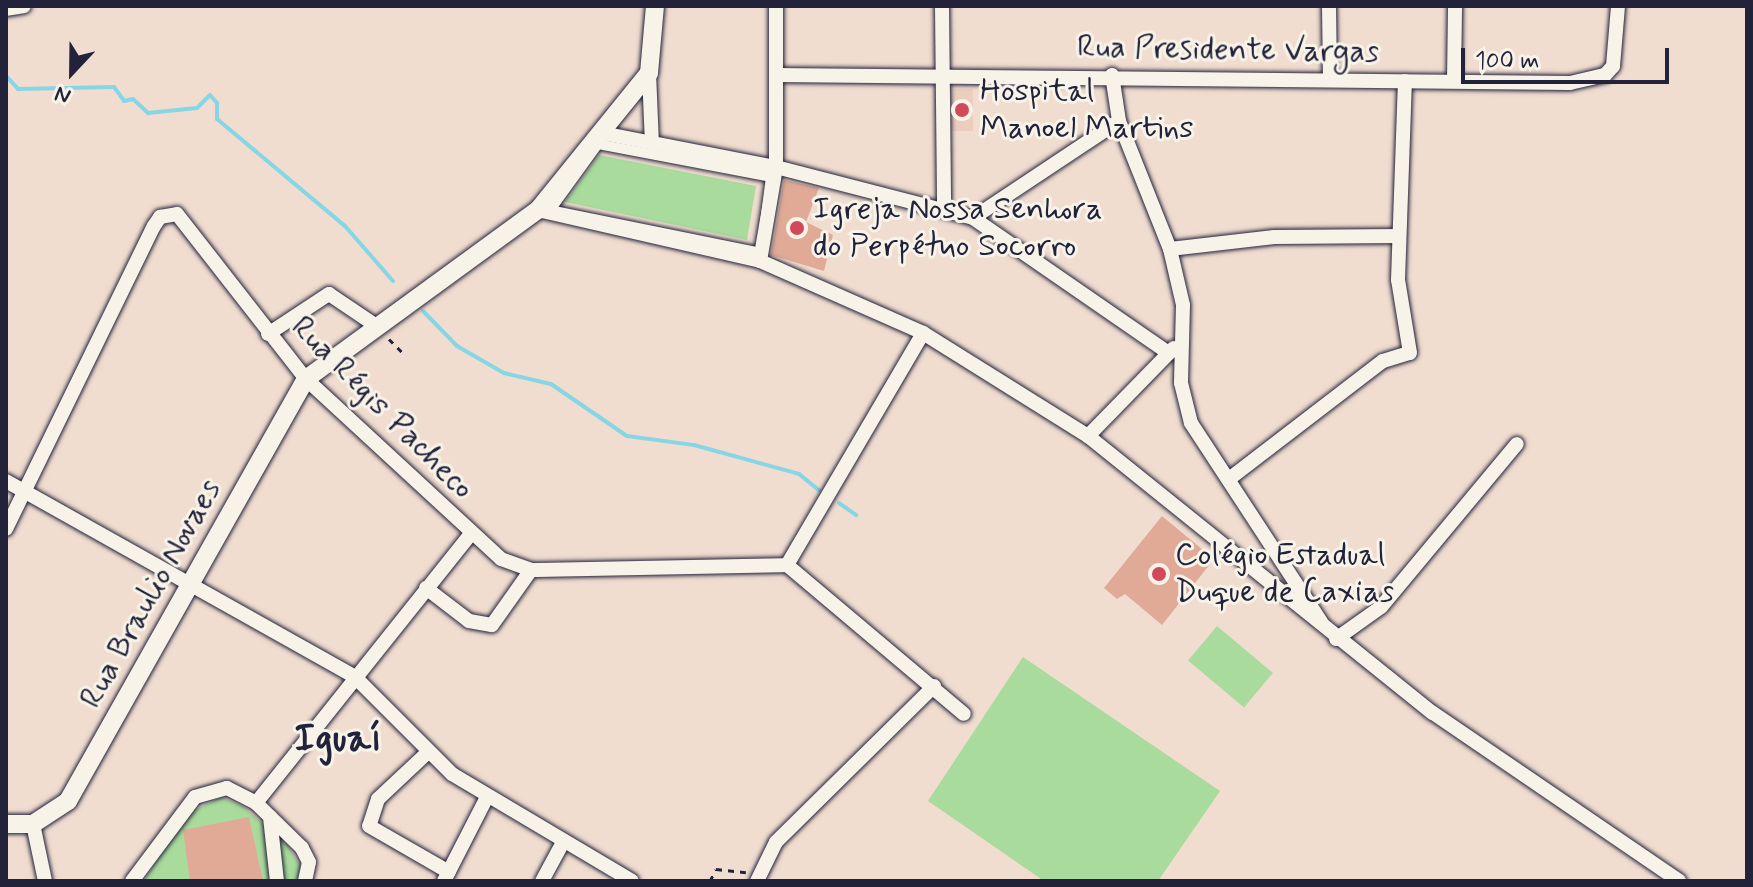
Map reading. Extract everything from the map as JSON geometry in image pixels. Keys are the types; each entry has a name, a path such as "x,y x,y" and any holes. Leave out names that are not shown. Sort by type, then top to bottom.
{"street":[{"path":"6,9 24,6"},
{"path":"652,144 649,73 655,6"},
{"path":"760,257 776,167 776,6"},
{"path":"942,6 944,209"},
{"path":"1329,6 1330,79"},
{"path":"1454,81 1455,6"},
{"name":"Rua Presidente Vargas","path":"776,75 1112,75 1570,83 1605,75 1618,49 1618,6"},
{"path":"306,379 375,325 538,210 649,73"},
{"path":"1112,75 1119,121 1170,249 1186,323 1182,339 1183,402 1331,636"},
{"path":"1229,479 1383,361 1410,353 1399,310 1405,81"},
{"path":"973,218 1119,121"},
{"path":"602,133 776,167 973,218 1169,353"},
{"path":"760,257 771,177 598,144 550,210 756,254 760,257 923,333 1088,436 1331,636 1679,881"},
{"path":"538,210 760,257"},
{"name":"Rua Régis Pacheco","path":"25,492 154,226 169,213 187,223 268,334 306,379 471,534 501,559 531,570"},
{"path":"1170,249 1274,237 1399,236"},
{"path":"268,334 329,294 375,325"},
{"path":"787,565 923,333"},
{"path":"1088,436 1182,339"},
{"name":"Rua Braulio Novaes","path":"33,824 68,801 306,379"},
{"path":"1331,636 1381,607 1517,444"},
{"path":"6,481 354,676 426,754 562,844 632,881"},
{"path":"6,529 25,492"},
{"path":"256,803 354,676 471,534"},
{"path":"426,588 469,621 492,625 531,570 787,565 964,714"},
{"path":"757,877 776,842 934,686"},
{"path":"426,754 378,799 369,826 446,876 487,797"},
{"path":"132,881 195,797 227,788 256,803 309,862 305,881"},
{"path":"270,817 277,881"},
{"path":"6,824 33,824 45,881"},
{"path":"542,881 562,844"}],"path":[{"path":"375,325 405,355"},
{"path":"710,881 716,869 757,877"}],"shaded area":[{"name":"Hospital Manoel Martins","path":"951,89 973,89 973,131 951,131"}],"green space":[{"path":"599,155 756,186 747,240 565,202"},
{"path":"1217,626 1273,673 1244,707 1188,660"},
{"path":"1023,657 1220,791 1158,881 1044,881 928,801"},
{"path":"222,797 244,807 288,846 301,867 297,881 144,881 186,814"}],"building":[{"name":"Igreja Nossa Senhora do Perpétuo Socorro","path":"784,180 819,188 806,222 833,235 824,271 771,255"},
{"name":"Colégio Estadual Duque de Caxias","path":"1162,516 1214,559 1162,625 1125,594 1117,599 1104,588"},
{"path":"249,817 263,881 190,881 183,830"}],"waterway":[{"path":"6,76 18,89 114,87 124,101 133,99 148,113 197,108 210,95 217,103 217,119 345,226 393,281"},
{"path":"423,311 457,346 504,373 551,384 627,436 694,445 799,474 819,490"},
{"path":"839,503 856,515"}],"place":[{"name":"Hospital Manoel Martins","path":"962,110"},
{"name":"Igreja Nossa Senhora do Perpétuo Socorro","path":"797,228"},
{"name":"Colégio Estadual Duque de Caxias","path":"1159,574"}],"district":[{"name":"Iguaí","path":"338,739"}]}
